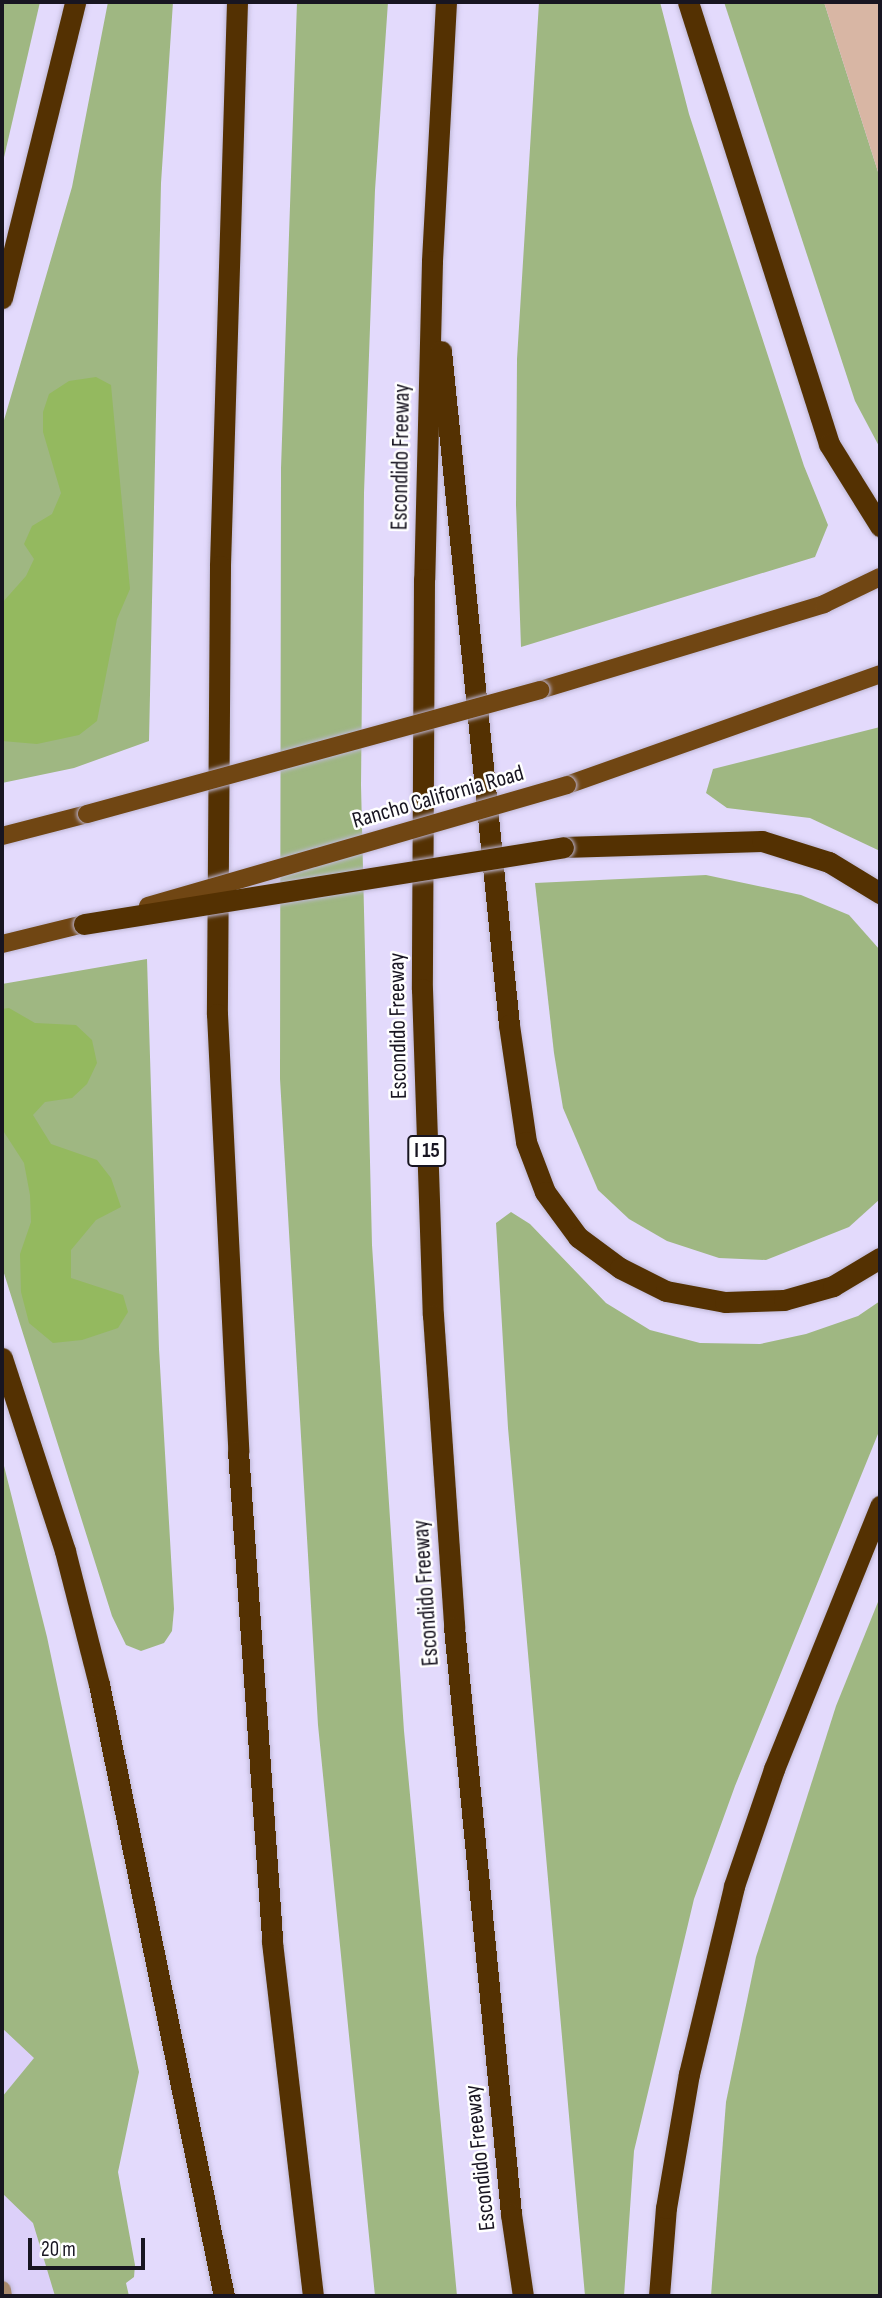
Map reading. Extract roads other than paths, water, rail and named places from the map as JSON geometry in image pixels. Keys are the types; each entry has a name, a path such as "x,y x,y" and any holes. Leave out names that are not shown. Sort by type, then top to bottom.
{"highway":[{"path":"2,298 75,2"},
{"path":"237,2 220,566 218,1014 238,1451 272,1942 313,2296"},
{"name":"Escondido Freeway","path":"446,2 432,261 424,579 422,989 433,1315 454,1628 523,2296"},
{"path":"688,2 830,444 880,526"},
{"path":"432,261 509,1025 526,1142 545,1192 578,1237 620,1268 666,1291 725,1302 784,1300 833,1286 880,1258"},
{"path":"84,924 563,846 762,841 829,862 880,893"},
{"path":"2,1358 65,1551 99,1684 224,2296"},
{"path":"659,2296 666,2208 689,2074 734,1886 774,1769 880,1506"}],"main road":[{"path":"2,836 540,690 824,604 880,577"},
{"name":"Rancho California Road","path":"2,944 84,924 567,785 880,674"}],"lane":[{"path":"2,2290 4,2296"}]}
